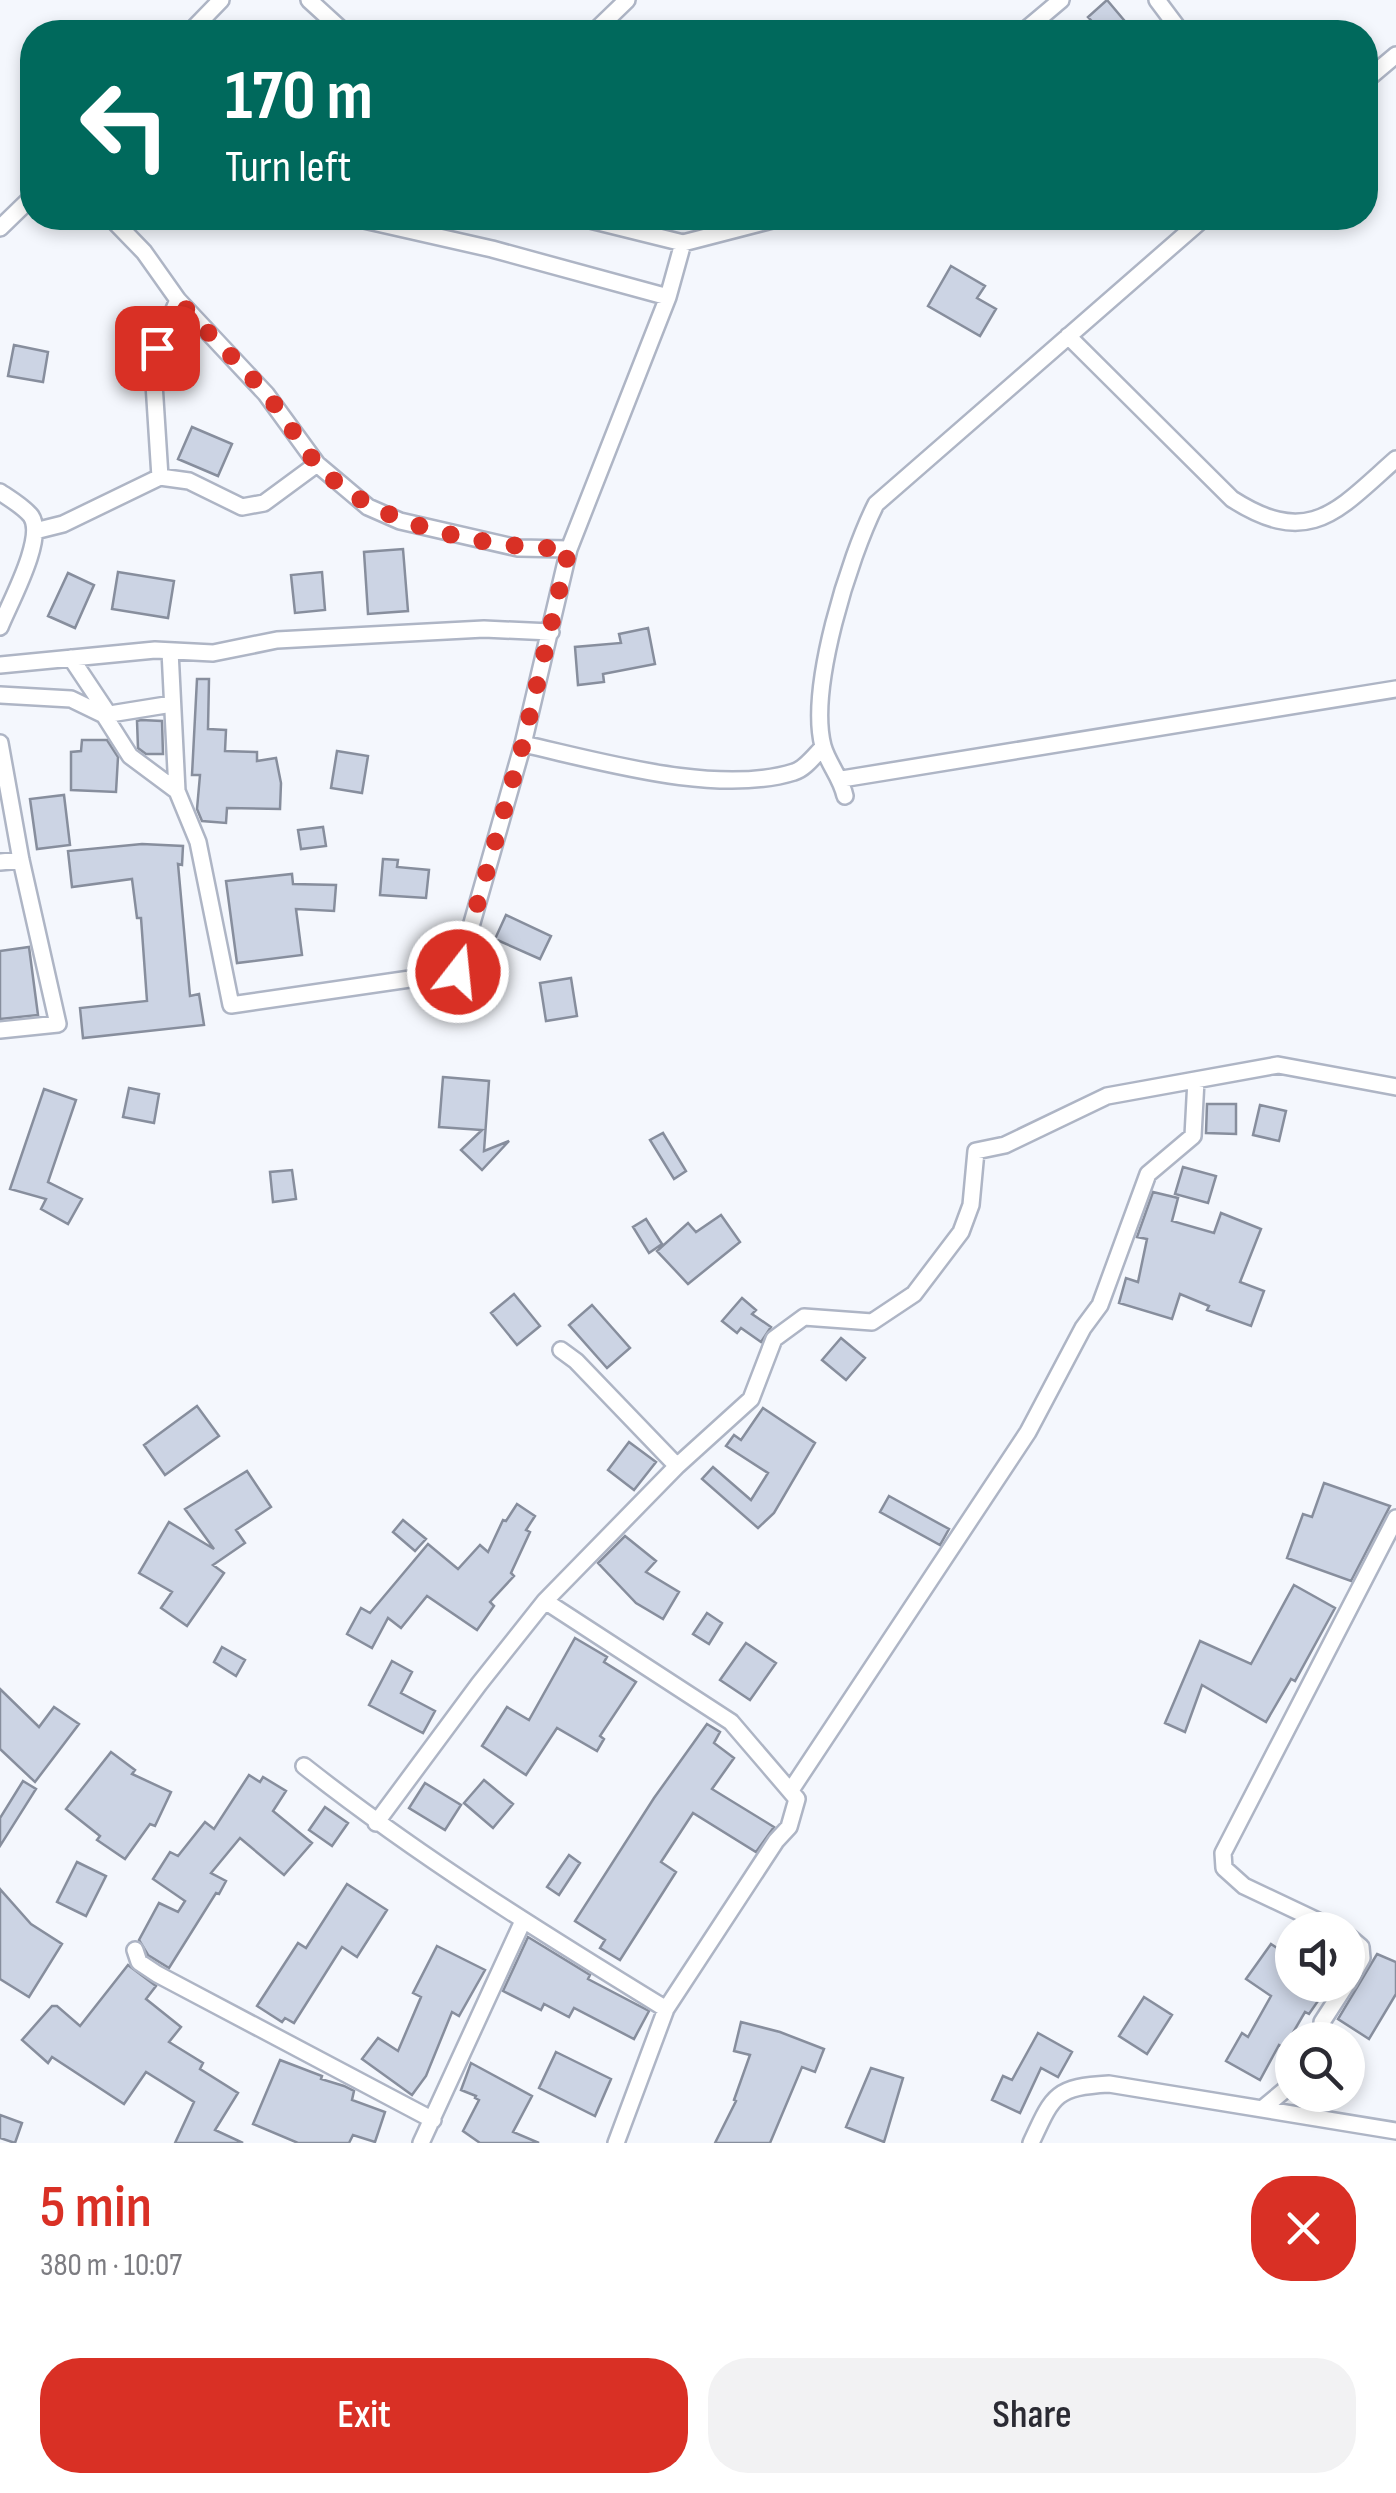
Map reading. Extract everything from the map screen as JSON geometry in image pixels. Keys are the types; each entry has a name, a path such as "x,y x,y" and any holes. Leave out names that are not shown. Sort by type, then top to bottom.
{"street":[{"path":"202,20 221,0"},
{"path":"309,0 331,20"},
{"path":"607,20 628,0"},
{"path":"1038,20 1062,0"},
{"path":"0,228 20,209"},
{"path":"123,230 178,300 266,394 317,464 368,507 400,521 518,548 569,549"},
{"path":"408,230 668,297"},
{"path":"630,230 683,243 733,230"},
{"path":"1190,230 876,504 862,532 828,652 821,704 823,748 843,788 1396,689"},
{"path":"170,651 177,791 198,842 230,1005 458,972 523,744 569,549 668,297 683,243"},
{"path":"160,477 153,368 157,348 178,300"},
{"path":"1068,336 1232,500 1255,514 1282,522 1307,523 1332,515 1396,459"},
{"path":"35,531 63,524 160,477 190,482 242,507 264,502 317,464"},
{"path":"0,492 32,517 35,531 32,549 0,627"},
{"path":"0,666 170,651 212,652 277,640 484,629 551,632"},
{"path":"71,658 130,756 177,791"},
{"path":"0,694 71,700 106,715 172,704"},
{"path":"0,743 21,860 58,1024 0,1030"},
{"path":"523,744 663,774 739,779 797,772 823,748"},
{"path":"0,862 21,860"},
{"path":"376,1823 478,1684 545,1602 677,1466 752,1399 774,1339 804,1317 872,1322 914,1294 961,1232 971,1205 976,1151 1005,1146 1108,1096 1278,1066 1396,1087"},
{"path":"791,1790 1028,1432 1100,1305 1148,1174 1192,1136 1196,1080"},
{"path":"561,1350 576,1360 677,1466"},
{"path":"1300,1912 1244,1886 1224,1868 1223,1853 1396,1518"},
{"path":"545,1602 731,1722 797,1799 789,1827 666,2009 616,2143"},
{"path":"304,1766 376,1823 523,1921 666,2009"},
{"path":"421,2143 523,1921"},
{"path":"134,1950 139,1962 157,1974 434,2120"},
{"path":"1031,2143 1057,2095 1074,2086 1109,2084 1396,2132"},
{"path":"1262,2109 1275,2098"}],"building":[{"path":"1107,0 1124,20 1091,20 1088,17"},
{"path":"951,266 985,286 977,298 996,309 980,336 928,306"},
{"path":"14,345 48,352 43,382 8,376"},
{"path":"192,427 232,444 218,476 178,459"},
{"path":"403,549 408,611 368,614 364,552"},
{"path":"118,572 174,581 168,618 112,609"},
{"path":"322,572 325,610 295,613 291,575"},
{"path":"68,573 94,585 75,628 48,616"},
{"path":"648,628 655,664 603,674 604,682 578,685 575,647 621,643 619,634"},
{"path":"197,679 209,679 208,729 226,730 225,751 257,752 257,761 276,758 281,783 280,809 227,808 226,823 202,821 197,809 200,775 192,775"},
{"path":"137,721 162,721 163,754 146,754 138,748"},
{"path":"82,740 107,740 118,757 116,792 71,790 71,752 81,751"},
{"path":"337,751 368,756 362,793 331,788"},
{"path":"64,795 70,845 37,849 30,799"},
{"path":"323,827 326,846 301,849 298,830"},
{"path":"142,844 183,846 182,865 178,864 190,996 199,994 204,1025 83,1038 80,1008 147,1001 141,918 137,918 132,879 72,887 68,851"},
{"path":"383,859 398,860 397,867 429,870 426,898 380,895"},
{"path":"292,874 293,884 336,885 334,911 296,909 302,955 237,963 226,881"},
{"path":"506,915 551,936 540,959 495,939"},
{"path":"29,947 38,1015 0,1019 0,951"},
{"path":"571,978 577,1016 546,1021 540,983"},
{"path":"443,1077 489,1081 484,1151 509,1141 482,1170 461,1150 482,1130 439,1127"},
{"path":"129,1088 159,1094 154,1123 123,1117"},
{"path":"44,1089 76,1100 48,1182 82,1199 68,1224 41,1209 46,1199 10,1189"},
{"path":"1207,1104 1236,1104 1236,1134 1206,1133"},
{"path":"1260,1105 1286,1111 1279,1141 1253,1135"},
{"path":"663,1133 686,1171 674,1179 650,1140"},
{"path":"1183,1167 1216,1176 1208,1203 1175,1194"},
{"path":"292,1170 296,1199 273,1202 270,1172"},
{"path":"1153,1192 1178,1198 1172,1221 1214,1233 1221,1213 1261,1229 1240,1282 1264,1291 1251,1326 1207,1310 1209,1306 1180,1294 1172,1319 1119,1303 1126,1278 1138,1282 1147,1239 1137,1237"},
{"path":"721,1215 740,1242 688,1284 657,1251 688,1223 696,1232"},
{"path":"646,1219 662,1244 649,1253 633,1227"},
{"path":"514,1294 540,1326 517,1345 491,1313"},
{"path":"742,1298 756,1310 752,1314 771,1327 761,1342 741,1328 737,1333 722,1321"},
{"path":"592,1305 630,1348 607,1368 569,1325"},
{"path":"841,1338 865,1358 846,1380 822,1360"},
{"path":"197,1406 219,1436 165,1475 144,1445"},
{"path":"763,1408 815,1443 774,1513 758,1528 702,1479 713,1467 751,1500 768,1473 726,1446 734,1435 741,1440"},
{"path":"629,1442 656,1462 634,1490 608,1470"},
{"path":"247,1471 271,1507 236,1530 245,1543 213,1565 224,1573 187,1626 161,1608 172,1592 139,1573 169,1522 214,1549 185,1509"},
{"path":"1324,1483 1390,1506 1351,1581 1287,1558 1303,1514 1312,1517"},
{"path":"889,1496 949,1529 940,1545 880,1512"},
{"path":"517,1504 535,1516 526,1530 530,1532 511,1573 514,1576 490,1602 494,1606 477,1630 427,1596 401,1628 388,1618 372,1648 347,1634 361,1608 370,1613 428,1544 458,1569 480,1545 488,1552 503,1520"},
{"path":"403,1520 426,1539 415,1551 393,1532"},
{"path":"625,1536 656,1561 646,1572 679,1592 663,1619 636,1603 598,1563"},
{"path":"1294,1585 1335,1608 1295,1681 1291,1679 1266,1722 1202,1685 1185,1732 1165,1723 1200,1641 1251,1664"},
{"path":"707,1613 722,1623 709,1644 693,1634"},
{"path":"575,1638 607,1657 604,1662 636,1682 600,1736 604,1739 597,1751 557,1728 526,1775 482,1746 507,1707 529,1720"},
{"path":"746,1643 776,1663 750,1700 720,1680"},
{"path":"222,1647 245,1660 236,1676 214,1662"},
{"path":"392,1661 412,1672 401,1693 435,1711 423,1733 369,1705"},
{"path":"0,1689 39,1727 54,1707 79,1724 35,1782 0,1749"},
{"path":"707,1724 720,1732 714,1743 734,1758 712,1789 774,1827 756,1852 693,1813 661,1862 676,1872 620,1960 600,1948 605,1940 575,1921"},
{"path":"111,1752 135,1770 132,1774 171,1792 155,1826 150,1824 125,1859 97,1840 100,1836 66,1809"},
{"path":"249,1775 260,1782 263,1777 286,1791 273,1811 312,1843 284,1875 240,1838 211,1873 226,1881 169,1968 148,1955 139,1940 159,1903 178,1912 185,1901 153,1879 170,1852 178,1856 205,1822 214,1829"},
{"path":"484,1780 513,1804 493,1828 464,1803"},
{"path":"23,1781 36,1789 0,1846 0,1818"},
{"path":"425,1783 461,1805 445,1830 409,1808"},
{"path":"325,1807 348,1823 332,1846 309,1830"},
{"path":"569,1855 580,1863 559,1895 547,1887"},
{"path":"77,1862 106,1876 86,1916 57,1902"},
{"path":"347,1884 387,1910 357,1957 342,1947 294,2023 285,2018 282,2022 257,2006 298,1943 306,1948"},
{"path":"0,1889 31,1924 62,1944 29,1997 0,1979"},
{"path":"528,1937 590,1975 588,1979 649,2011 634,2039 574,2008 569,2017 544,2004 541,2010 503,1991"},
{"path":"1271,1944 1275,1947 1275,2002 1317,2002 1299,2022 1275,2022 1275,2052 1260,2080 1226,2061 1242,2033 1248,2037 1271,1996 1246,1979"},
{"path":"437,1946 485,1970 459,2016 452,2012 426,2076 412,2095 362,2059 378,2038 398,2051 421,1997 413,1993"},
{"path":"1377,1954 1396,1962 1396,1994 1369,2039 1365,2036 1365,2022 1338,2019 1348,2002 1365,2002 1365,1974"},
{"path":"128,1965 156,1986 146,1999 181,2027 169,2042 203,2063 200,2069 238,2093 215,2130 243,2143 175,2143 194,2102 146,2072 124,2104 52,2057 48,2063 22,2040 52,2006 80,2026"},
{"path":"1144,1997 1172,2015 1147,2054 1119,2036"},
{"path":"741,2022 824,2049 815,2072 802,2067 770,2143 715,2143 736,2101 750,2055 734,2051"},
{"path":"1038,2033 1072,2052 1058,2077 1041,2068 1020,2113 992,2100 1003,2076 1012,2080"},
{"path":"556,2052 611,2079 595,2116 539,2088"},
{"path":"280,2060 344,2086 354,2091 352,2100 385,2112 375,2142 353,2135 349,2143 298,2143 253,2124"},
{"path":"471,2063 532,2096 513,2132 539,2143 480,2143 463,2131 479,2100 461,2090"},
{"path":"871,2068 903,2078 884,2142 846,2127"},
{"path":"0,2115 22,2123 15,2143 0,2138"}],"route":[{"path":"157,348 178,300 266,394 317,464 368,507 400,521 518,548 569,549 523,744 458,972"}]}
